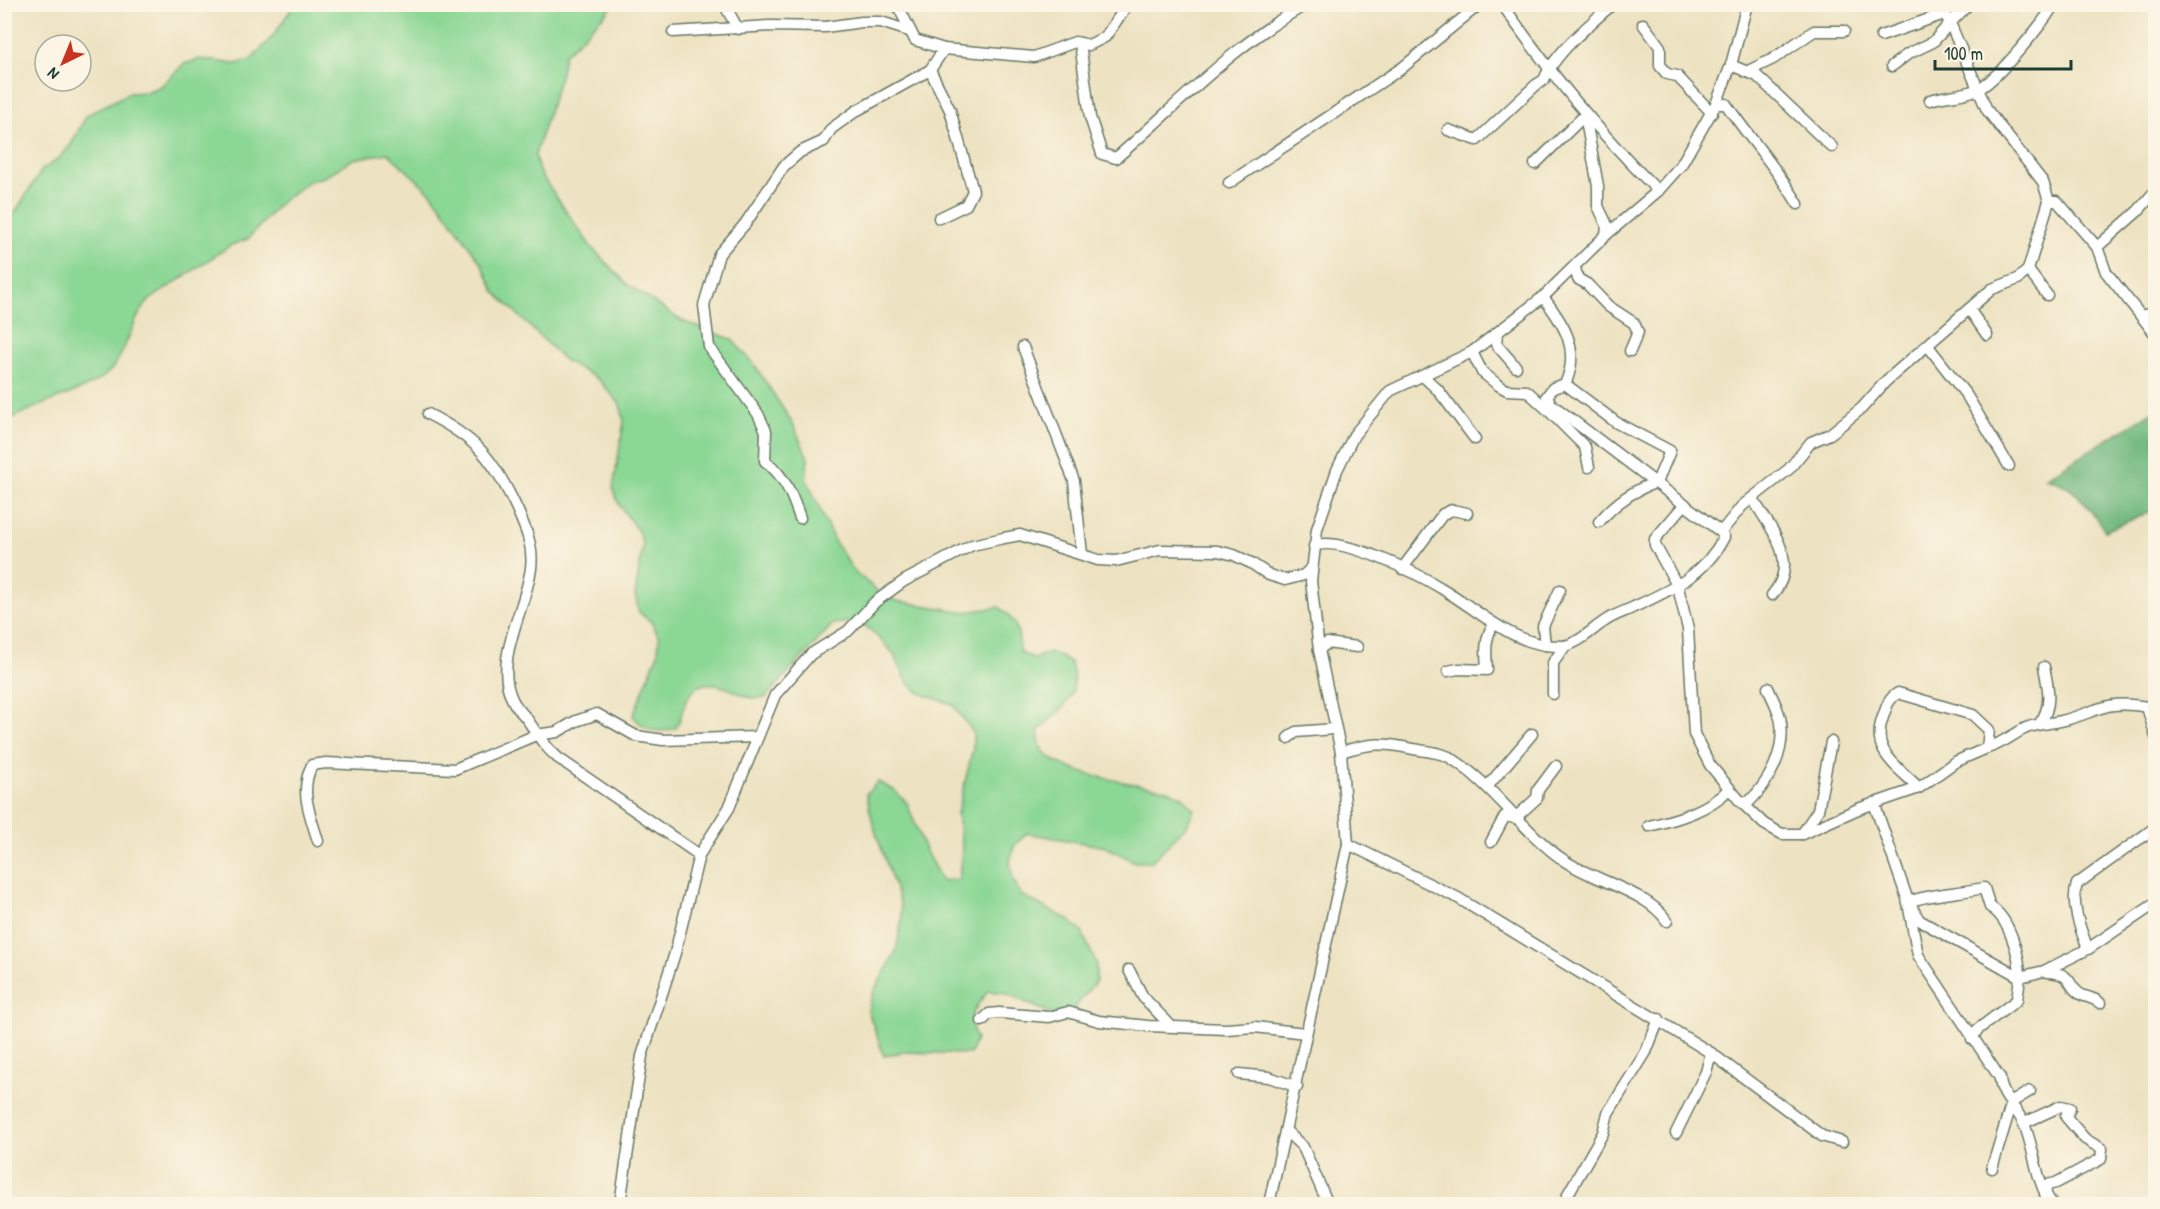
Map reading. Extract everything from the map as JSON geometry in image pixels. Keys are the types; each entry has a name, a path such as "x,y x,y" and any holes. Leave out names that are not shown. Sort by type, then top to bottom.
{"street":[{"path":"724,4 738,29"},
{"path":"897,4 915,40 944,49 1034,57 1075,42 1089,45 1105,38 1128,4"},
{"path":"1080,43 1096,139 1102,154 1116,158 1207,75 1270,25 1307,4"},
{"path":"1230,183 1366,93 1480,4"},
{"path":"1502,4 1548,70 1585,115 1658,191"},
{"path":"1448,130 1477,140 1536,85 1545,80 1548,70 1612,4"},
{"path":"1269,1204 1297,1087 1305,1033 1348,844 1341,752 1334,729 1334,711 1319,650 1313,611 1311,568 1317,529 1337,470 1354,435 1390,391 1472,352 1543,297 1606,235 1658,191 1690,153 1714,109 1731,65 1747,4"},
{"path":"1881,36 1969,4"},
{"path":"1930,100 1979,89 1988,83 2054,4"},
{"path":"1892,66 1908,54 1933,42 1944,14"},
{"path":"1720,532 1752,498 1789,469 1811,442 1830,434 1862,408 1886,381 1992,289 2018,279 2028,270 2049,201 2043,182 1993,119 1944,14"},
{"path":"673,32 794,25 825,27 881,22 909,31"},
{"path":"1644,24 1660,47 1660,66 1666,74 1677,76 1714,109"},
{"path":"1746,72 1773,59 1814,32 1844,31"},
{"path":"800,518 789,487 776,470 765,461 766,431 758,414 709,346 704,305 719,254 746,224 784,166 800,152 824,141 831,129 856,111 930,70 944,49"},
{"path":"1731,65 1757,76 1832,147"},
{"path":"930,70 950,110 973,191 966,205 939,218"},
{"path":"1714,109 1726,104 1755,146 1782,177 1798,204"},
{"path":"1535,164 1585,115"},
{"path":"1585,115 1598,186 1598,206 1607,225 1606,235"},
{"path":"2097,247 2138,211 2156,190"},
{"path":"2049,201 2057,201 2097,247 2106,272 2156,335"},
{"path":"1575,268 1578,279 1587,284 1608,306 1634,323 1638,332 1630,351"},
{"path":"2028,270 2047,295"},
{"path":"1314,546 1322,543 1343,546 1402,569 1440,587 1494,624 1528,641 1545,645 1565,646 1580,640 1606,620 1678,587 1702,570 1718,550 1724,537 1720,532 1657,482 1551,404 1547,396 1553,388 1564,384 1570,373 1572,351 1562,322 1543,297"},
{"path":"1969,309 1987,335"},
{"path":"2141,316 2156,312"},
{"path":"1497,333 1496,344 1516,367"},
{"path":"1928,346 1967,396 2009,466"},
{"path":"1023,347 1074,481 1082,554"},
{"path":"1472,352 1482,372 1498,385 1507,390 1527,392 1550,411 1585,447 1589,467"},
{"path":"1423,376 1438,390 1475,439"},
{"path":"1564,384 1617,423 1670,451 1657,482 1636,490 1612,507 1599,522"},
{"path":"428,414 451,426 492,461 506,482 528,536 532,552 531,571 510,642 507,677 512,700 541,743 586,778 699,855"},
{"path":"1752,498 1778,541 1785,563 1783,582 1772,595"},
{"path":"1685,504 1655,539 1657,552 1678,587 1688,629 1694,734 1710,765 1729,789 1764,824 1782,834 1802,834 1874,803 1919,788 1955,762 2006,742 2022,730 2040,723 2061,721 2108,704 2127,703 2147,707 2156,736"},
{"path":"1402,569 1443,514 1452,510 1467,513"},
{"path":"620,1204 642,1056 682,931 699,855 729,808 775,695 811,654 848,631 875,602 903,581 972,545 1020,535 1098,560 1116,561 1160,550 1218,551 1234,555 1269,575 1285,580 1304,575 1311,568"},
{"path":"1545,645 1543,626 1560,590"},
{"path":"1448,671 1487,670 1485,650 1490,630 1494,624"},
{"path":"1319,650 1327,643 1357,647"},
{"path":"1553,694 1553,663 1565,646"},
{"path":"2040,723 2046,715 2050,696 2043,667"},
{"path":"1740,801 1749,802 1763,788 1780,752 1781,722 1768,688"},
{"path":"1919,788 1883,751 1877,733 1890,699 1898,693 1973,715 1989,730 1987,748"},
{"path":"318,841 304,793 305,778 312,765 326,763 455,769 536,735 557,732 576,721 597,714 636,736 663,740 756,737"},
{"path":"1288,738 1296,732 1334,729"},
{"path":"1487,787 1532,734"},
{"path":"1802,834 1818,810 1830,742"},
{"path":"1341,752 1368,743 1402,746 1447,756 1487,787 1515,818 1565,861 1654,906 1666,921"},
{"path":"1515,818 1537,798 1538,790 1556,766"},
{"path":"1649,826 1678,820 1704,806 1714,805 1729,789"},
{"path":"1874,803 1907,897 1919,920 1931,929 2020,977 2044,971 2088,949 2156,903"},
{"path":"1491,842 1505,816 1515,818"},
{"path":"2088,949 2081,931 2074,893 2077,884 2156,827"},
{"path":"1348,844 1458,898 1711,1053 1822,1136 1842,1142"},
{"path":"1907,897 1914,900 1933,894 1955,894 1984,888 1990,907 1999,912 2008,929 2020,967 2017,1000 1977,1030 1972,1039"},
{"path":"1907,897 1918,955 2000,1078 2000,1088 2012,1102 2024,1123 2044,1194 2052,1204"},
{"path":"1130,970 1143,997 1163,1021 1171,1026"},
{"path":"2044,971 2064,975 2081,994 2092,996 2100,1003"},
{"path":"982,1021 989,1014 1049,1017 1068,1012 1099,1021 1226,1029 1255,1027 1305,1033"},
{"path":"1565,1204 1568,1194 1603,1133 1608,1113 1646,1052 1659,1020"},
{"path":"1676,1133 1706,1072 1711,1053"},
{"path":"1239,1074 1269,1077 1297,1087"},
{"path":"1992,1168 2012,1102 2030,1091"},
{"path":"2024,1123 2061,1106 2070,1108 2066,1117 2085,1139 2102,1149 2101,1159 2056,1183 2047,1185 2044,1194"},
{"path":"1287,1132 1303,1147 1328,1204"}],"green space":[{"path":"294,5 614,5 564,55 561,73 535,155 539,172 591,247 627,284 682,321 731,339 754,364 793,424 808,458 806,478 834,541 854,571 881,594 897,601 966,612 999,607 1016,626 1019,651 1034,659 1049,652 1070,662 1074,684 1072,693 1062,708 1038,731 1041,747 1051,758 1081,772 1168,790 1183,797 1194,809 1187,825 1151,862 1135,862 1106,847 1027,833 1014,846 1010,862 1013,879 1021,895 1069,920 1082,932 1096,963 1096,981 1065,1020 1005,993 988,991 973,1014 972,1024 976,1039 970,1054 902,1052 884,1056 868,1011 872,995 896,951 902,919 900,903 874,827 866,794 878,782 894,790 907,803 925,850 942,881 959,879 962,847 957,814 973,749 973,732 953,705 920,693 908,683 893,653 871,630 857,621 833,624 765,698 751,698 716,684 701,685 694,689 688,697 676,728 657,731 642,725 633,716 658,653 659,637 651,622 639,612 635,595 643,545 638,531 619,505 613,489 624,421 620,404 598,379 564,360 495,292 481,263 433,195 388,153 353,159 324,177 309,181 281,202 248,239 231,245 151,299 138,316 117,362 102,378 5,423 5,223 16,211 42,170 59,158 70,146 87,115 129,93 146,92 161,86 184,64 201,59 235,64 251,60 273,36"},
{"path":"2155,410 2155,510 2105,531 2073,491 2065,485 2045,478"}]}
